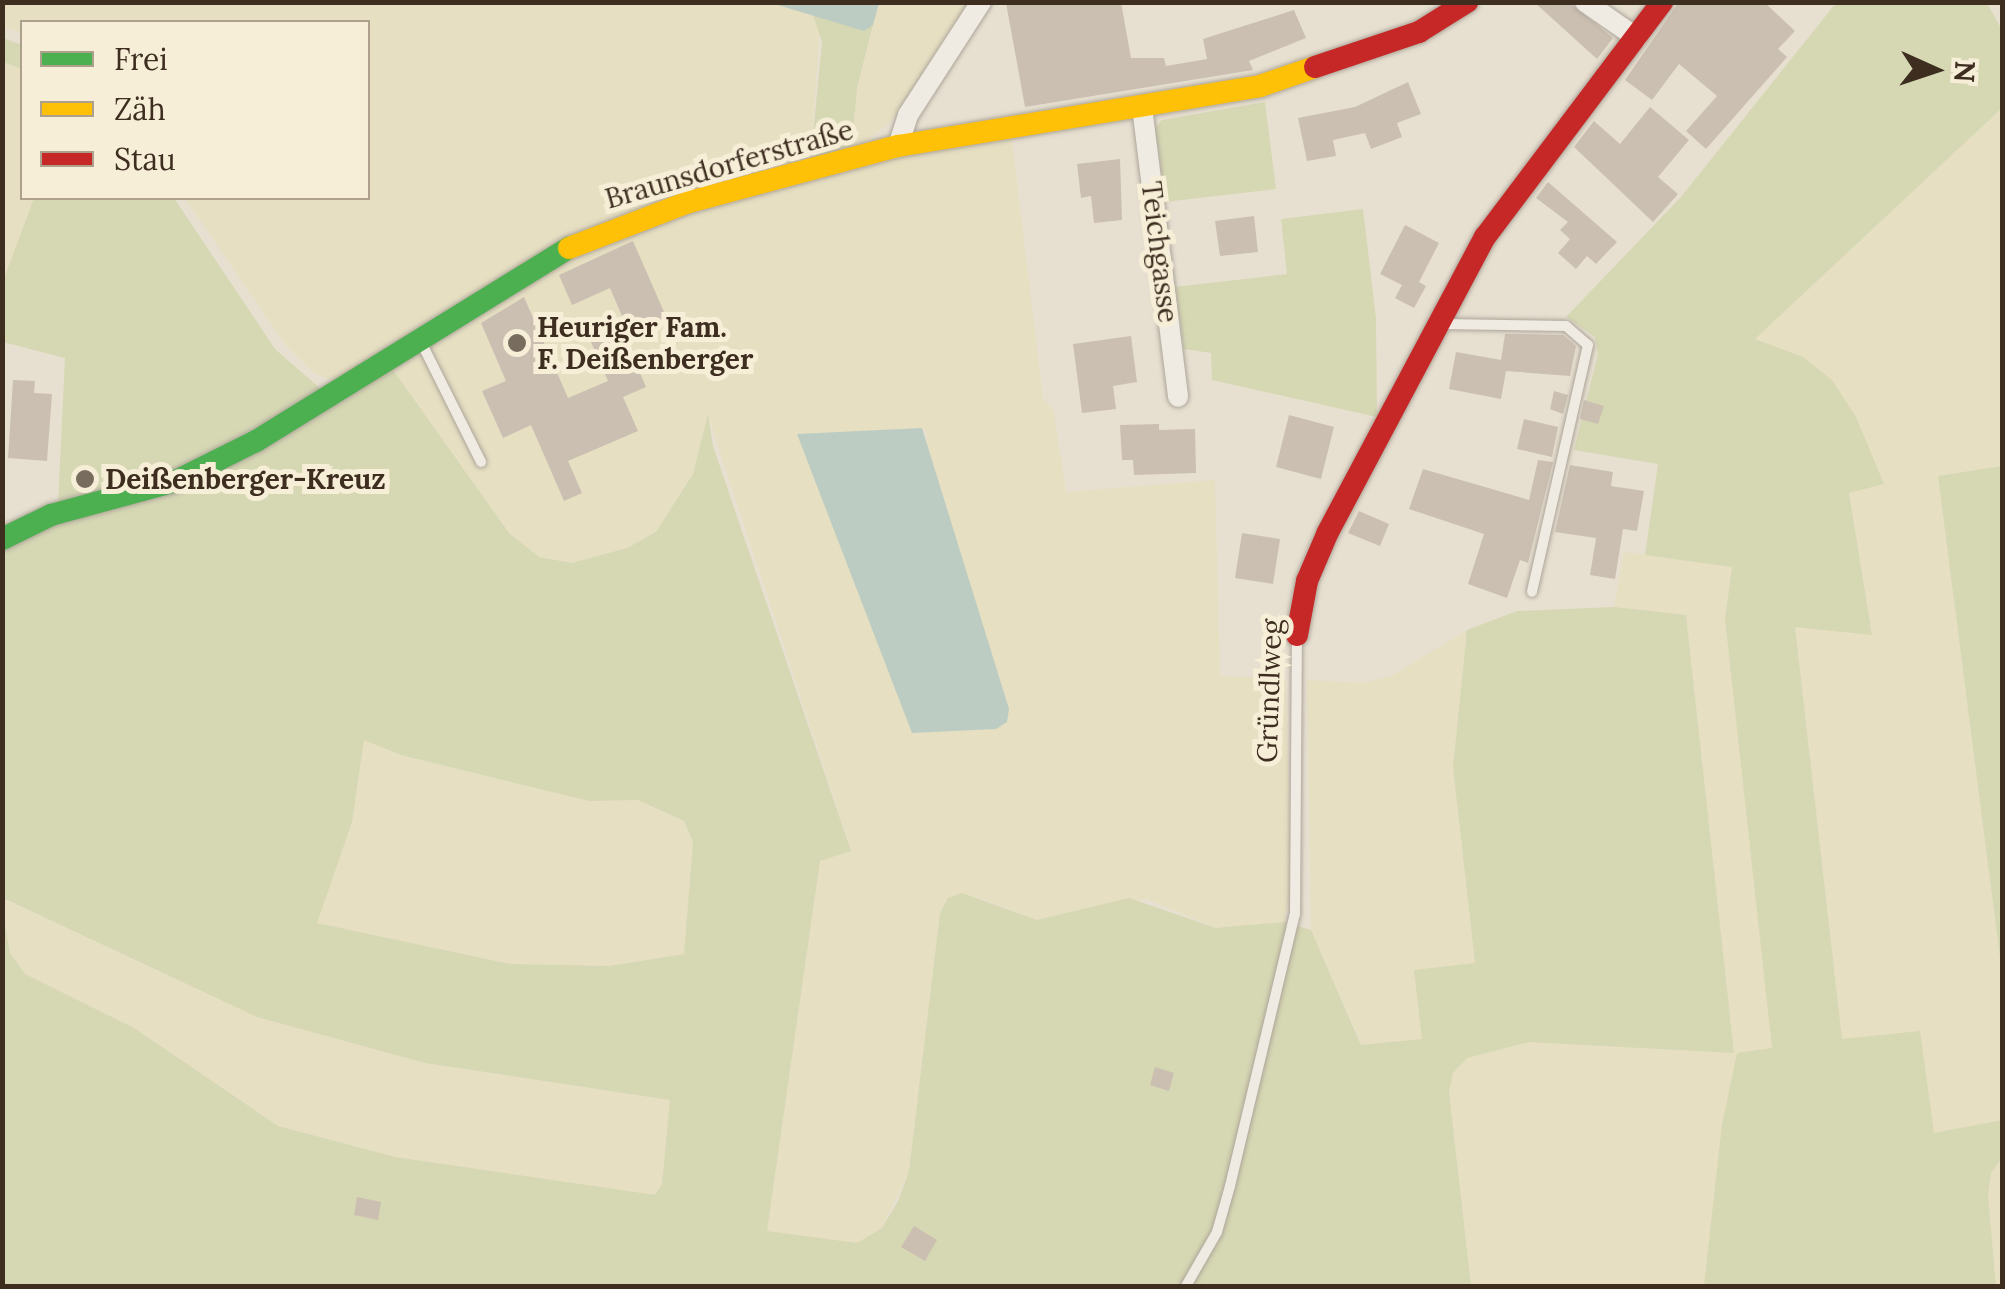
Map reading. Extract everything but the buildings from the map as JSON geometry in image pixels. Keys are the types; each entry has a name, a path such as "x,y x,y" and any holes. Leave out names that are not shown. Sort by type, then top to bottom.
{"street":[{"path":"898,146 908,115 981,2"},
{"name":"Braunsdorferstraße","path":"2,539 51,515 176,481 256,441 587,237 689,202 898,146 1260,86 1342,62 1420,32 1467,2"},
{"path":"1585,2 1637,38"},
{"name":"Gründlweg","path":"1297,635 1307,581 1328,532 1437,324 1512,198 1662,2"},
{"name":"Teichgasse","path":"1142,107 1178,397"}],"lane":[{"path":"1437,324 1566,326 1588,344 1532,592"},
{"path":"420,338 481,462"},
{"name":"Gründlweg","path":"1186,1286 1216,1232 1230,1186 1295,914 1297,635"}],"shaded area":[{"path":"2,3 771,3 813,15 820,28 810,166 678,196 332,380 315,374 284,343 186,200 370,200 370,20 20,20 20,32 3,26"},
{"path":"771,3 879,3 873,25 864,31"},
{"path":"879,3 971,3 893,119 851,154 857,88"},
{"path":"2,62 20,68 20,200 33,200 3,284"},
{"path":"2002,108 2002,466 1938,476 2002,973 2002,1120 1934,1134 1842,1040 1795,626 1872,634 1849,492 1883,484 1755,339"},
{"path":"1012,140 1043,398 1054,412 1066,492 1215,480 1220,676 1286,679 1291,888 1284,922 1243,929 1216,928 1147,899 1037,920 977,897 948,898 940,913 909,1171 882,1228 857,1243 832,1244 767,1231 820,861 851,850 709,418 693,474 656,532 627,548 572,563 539,557 509,533 391,367 551,263 691,208 900,157","holes":["922,428 927,432 918,736 798,435"]},
{"path":"922,428 1009,709 1007,722 996,729 912,733 797,434"},
{"path":"1624,552 1732,567 1725,619 1773,1048 1737,1054 1704,1286 1471,1286 1449,1092 1453,1073 1467,1057 1529,1042 1734,1053 1686,615 1614,607"},
{"path":"1467,630 1453,767 1475,963 1422,1039 1362,1045 1311,930 1307,680 1362,683 1392,676"},
{"path":"364,739 401,755 589,801 638,800 684,821 693,842 684,954 609,966 510,964 316,923 352,822"},
{"path":"2,898 257,1017 425,1063 670,1100 662,1184 655,1196 395,1157 278,1126 134,1028 25,974 10,953"},
{"path":"2002,1158 2002,1286 1996,1286 1988,1195 1991,1173"}],"green space":[{"path":"1836,3 1987,3 2002,30 2002,108 1755,339 1803,357 1832,380 1856,417 1884,484 1849,493 1872,635 1795,627 1842,1039 1920,1031 1934,1133 2002,1120 2002,1158 1991,1173 1988,1195 1996,1286 1704,1286 1722,1125 1737,1053 1772,1048 1725,619 1732,567 1645,555 1658,464 1574,450 1598,354 1595,337 1566,317 1681,197"},
{"path":"813,15 873,25 857,88 851,154 810,166 822,42"},
{"path":"3,38 20,44 20,68 3,62"},
{"path":"1265,102 1276,189 1165,202 1155,128 1162,120"},
{"path":"33,200 175,200 275,349 322,390 173,474 58,504 65,358 3,342 2,284"},
{"path":"1363,209 1376,318 1377,417 1212,380 1211,353 1184,349 1175,287 1287,274 1281,219"},
{"path":"391,367 509,533 539,557 572,563 627,548 656,532 693,474 708,414 713,446 851,851 820,861 767,1231 857,1243 882,1228 898,1201 909,1171 940,913 948,898 962,893 1037,920 1129,898 1216,928 1284,922 1311,930 1361,1045 1422,1039 1414,970 1475,963 1453,767 1467,630 1517,611 1614,607 1686,615 1734,1053 1529,1042 1467,1058 1453,1073 1449,1092 1471,1286 3,1286 2,907 10,953 25,974 134,1028 278,1126 395,1157 655,1195 662,1184 670,1100 425,1063 257,1017 3,898 3,548","holes":["364,740 401,755 589,801 638,800 684,821 693,842 684,954 609,966 510,964 317,923 352,822"]},
{"path":"2002,466 2002,973 1938,476"}],"traffic: fast":[{"path":"2,539 51,515 176,481 256,441 569,248"}],"traffic: slow":[{"path":"569,248 689,202 898,146 1260,86 1315,67"}],"traffic: jam":[{"path":"1315,67 1419,32 1467,2"},
{"path":"1297,635 1307,581 1328,532 1485,237 1662,2"}],"place":[{"name":"Heuriger Fam. F. Deißenberger","path":"517,343"},
{"name":"Deißenberger-Kreuz","path":"85,479"}]}
